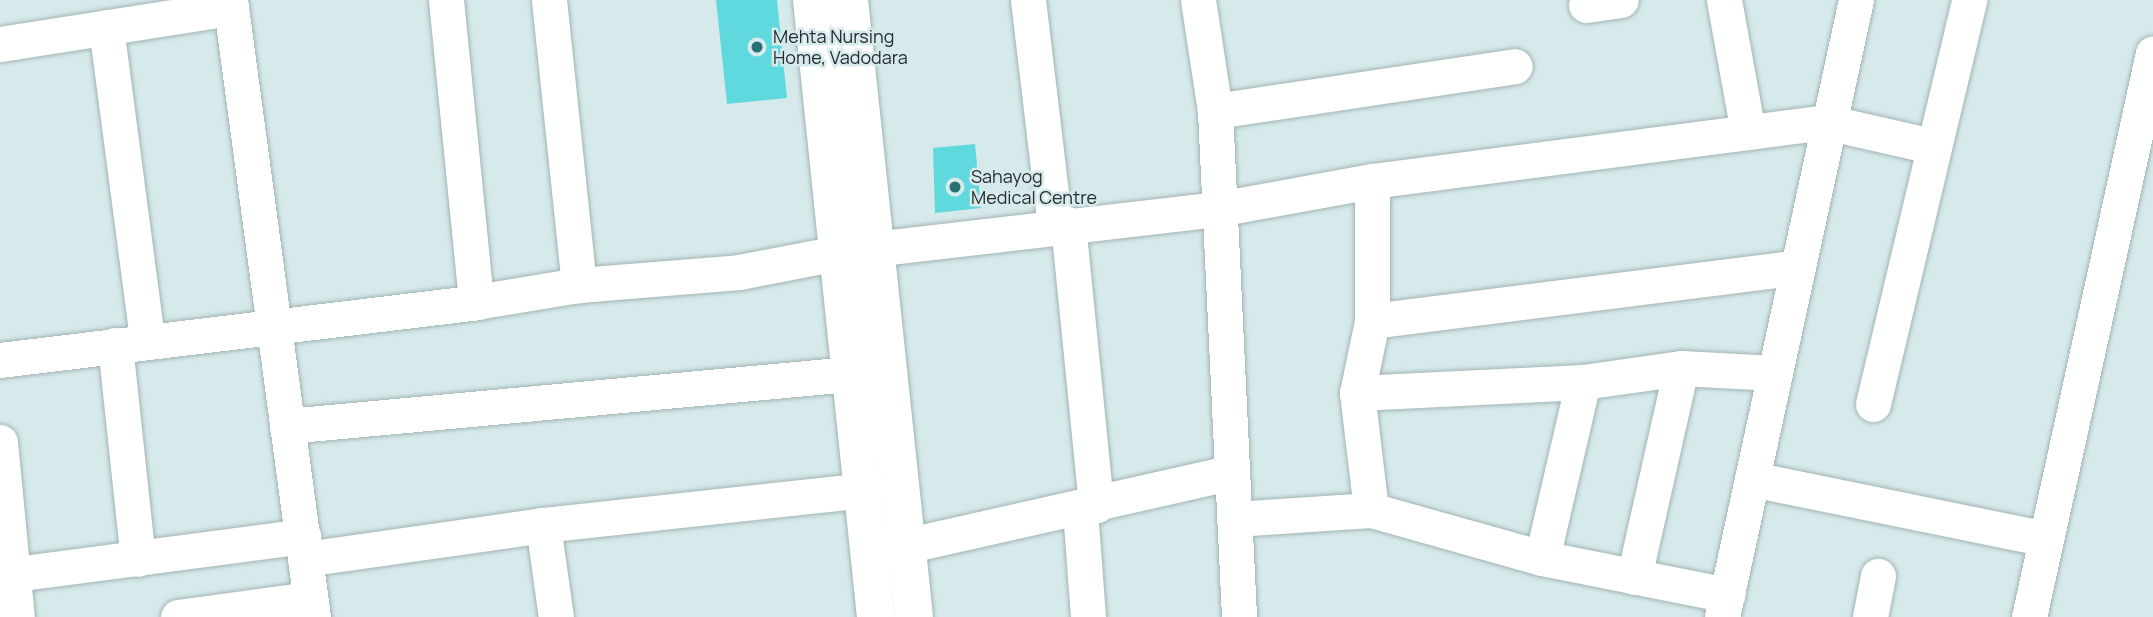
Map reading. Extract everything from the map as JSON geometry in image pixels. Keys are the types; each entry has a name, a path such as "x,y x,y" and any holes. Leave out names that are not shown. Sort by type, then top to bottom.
{"street":[{"path":"446,0 476,302"},
{"path":"549,0 579,285"},
{"path":"813,0 909,545 914,617"},
{"path":"849,0 856,251 850,374 865,490 876,617"},
{"path":"1028,0 1062,225 1088,508 1088,617"},
{"path":"1198,0 1215,111 1240,617"},
{"path":"1586,5 1621,0"},
{"path":"1724,0 1748,132"},
{"path":"1234,519 1371,510 1542,558 1634,576 1724,606 1798,267 1826,122 1856,0"},
{"path":"1873,404 1932,146 1969,0"},
{"path":"0,44 230,4 312,608 178,617"},
{"path":"106,27 131,342 138,559"},
{"path":"2029,617 2153,53"},
{"path":"1215,111 1515,66"},
{"path":"0,360 476,302 579,285 739,272 856,251 1218,209 1372,181 1826,122 1932,146"},
{"path":"1371,510 1357,393 1372,321 1372,181"},
{"path":"1372,321 1798,267"},
{"path":"1357,393 1583,382 1681,368 1775,373"},
{"path":"1634,576 1681,368"},
{"path":"287,426 850,374"},
{"path":"1542,558 1583,382"},
{"path":"0,442 6,576 17,617"},
{"path":"871,553 1088,508 1232,472"},
{"path":"1752,479 2046,539"},
{"path":"6,576 138,559 543,525 865,490"},
{"path":"543,525 556,617"},
{"path":"1870,617 1878,576"}],"building":[{"path":"716,0 777,0 787,98 727,104"},
{"path":"975,144 981,208 935,213 933,148"}],"place":[{"name":"Mehta Nursing Home, Vadodara","path":"757,47"},
{"name":"Sahayog Medical Centre","path":"955,187"}]}
